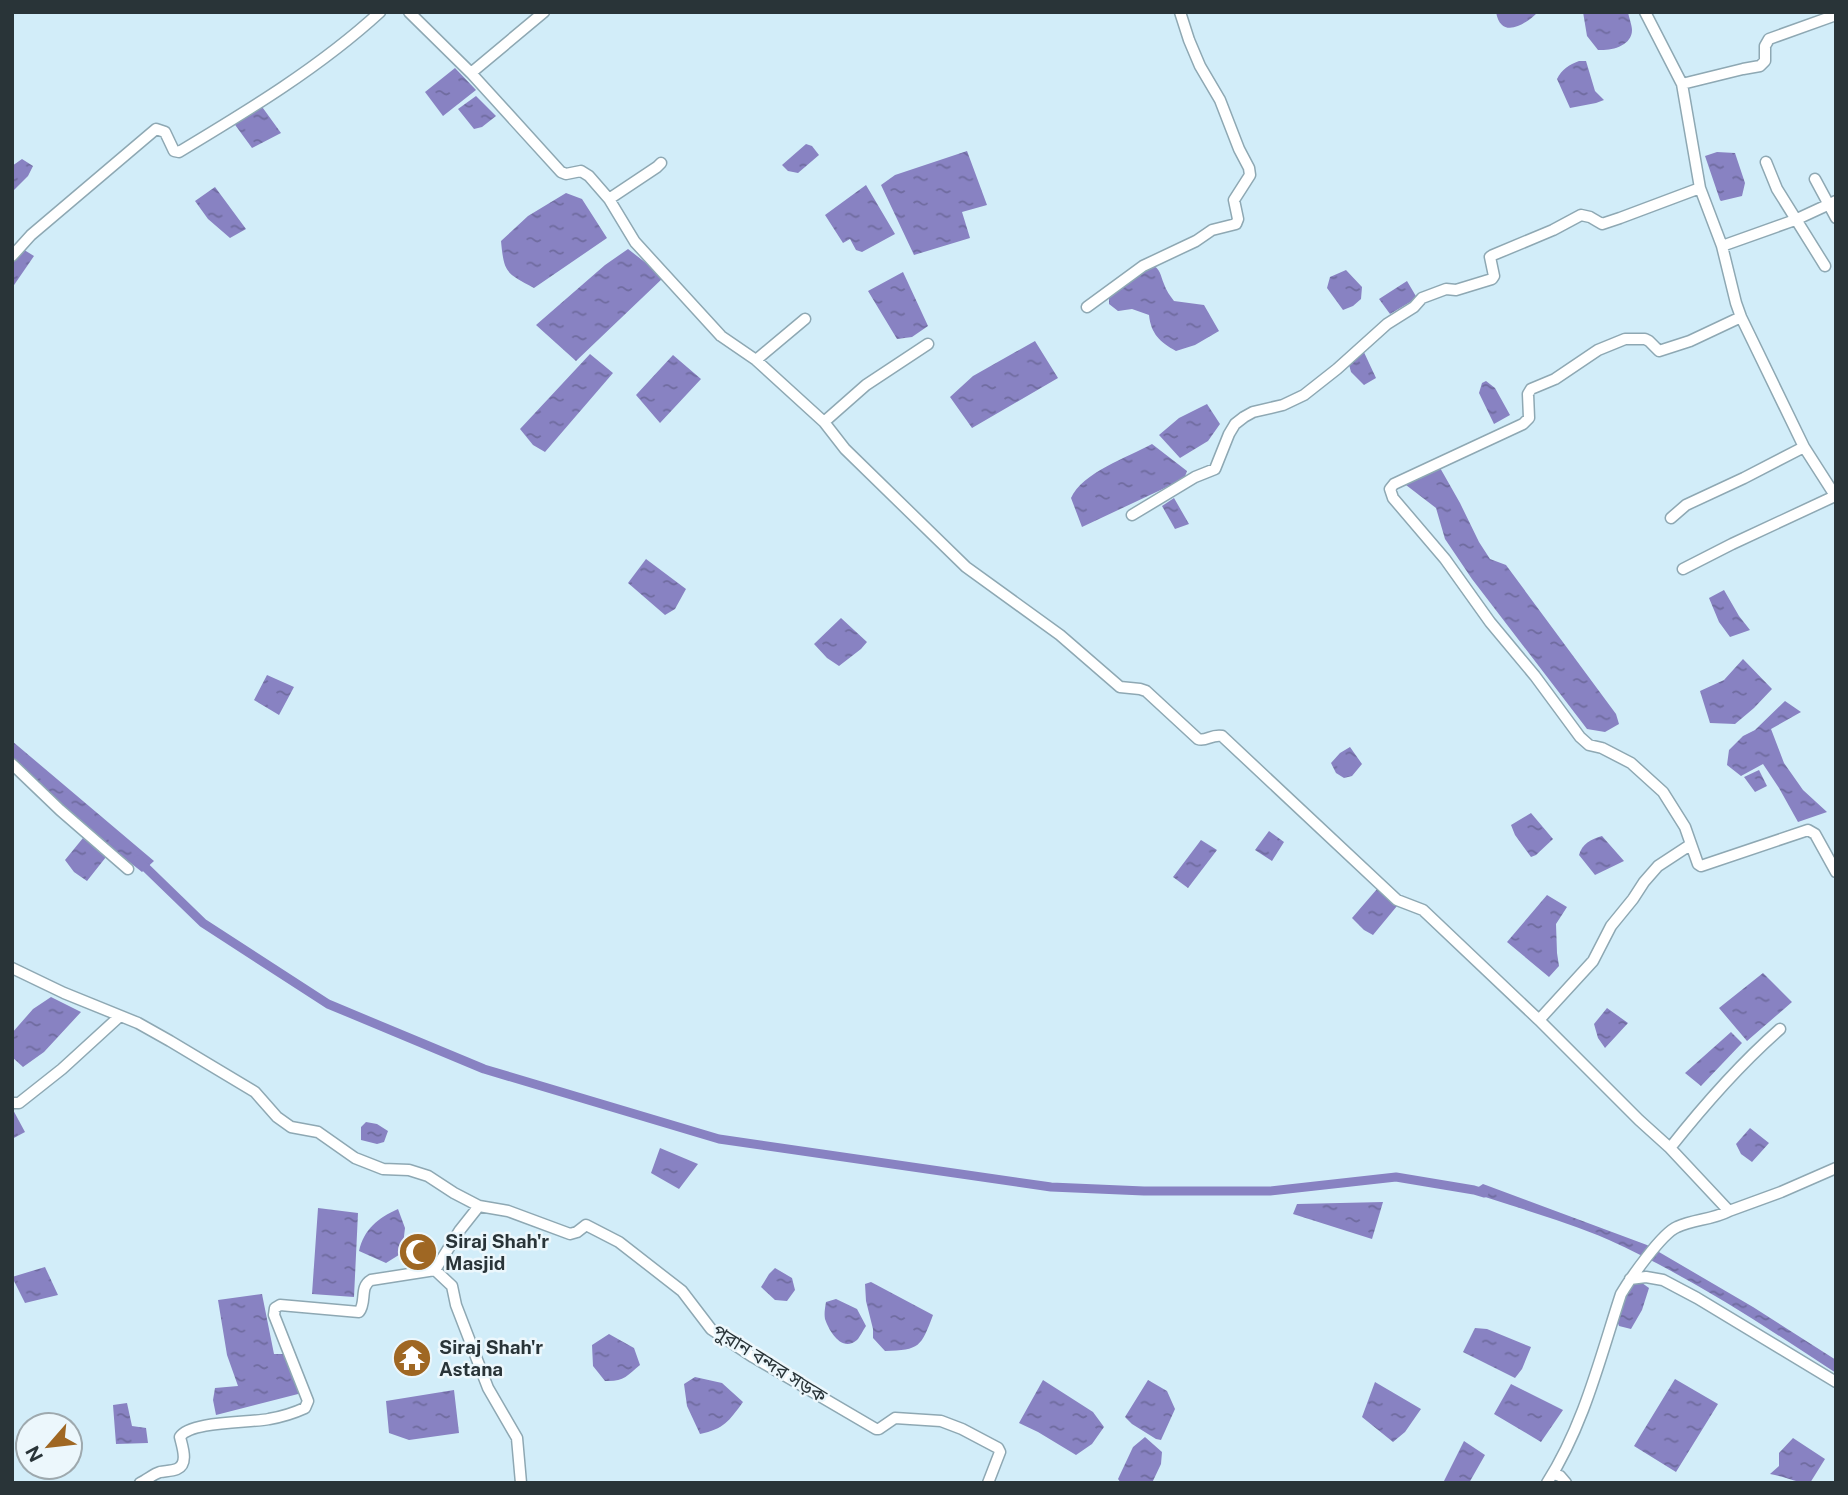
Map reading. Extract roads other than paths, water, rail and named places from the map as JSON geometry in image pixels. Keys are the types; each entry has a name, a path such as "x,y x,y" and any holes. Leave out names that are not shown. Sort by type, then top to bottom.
{"street":[{"path":"12,256 32,235 156,129 165,132 174,151 179,152 328,56 380,12"},
{"path":"409,12 471,73 561,172 566,174 581,171 589,176 608,199 635,242 721,336 756,360 824,422 845,449 966,567 1060,635 1120,687 1146,691 1198,739 1222,736 1397,900 1423,910 1670,1148 1729,1211"},
{"path":"471,73 544,12"},
{"path":"1087,307 1143,266 1196,242 1212,230 1236,224 1238,219 1234,200 1250,175 1249,168 1220,100 1200,66 1180,12"},
{"path":"1645,12 1682,84 1700,188 1722,246 1741,317 1804,447 1836,496 1683,569"},
{"path":"1682,84 1760,66 1765,61 1765,46 1769,39 1836,15"},
{"path":"1766,162 1777,189 1825,266"},
{"path":"608,199 661,163"},
{"path":"1815,179 1832,203 1836,218"},
{"path":"1132,515 1195,477 1215,469 1235,424 1254,412 1283,405 1304,395 1387,324 1414,307 1422,298 1446,289 1456,290 1492,279 1494,276 1490,257 1493,255 1581,215 1602,224 1700,188"},
{"path":"1722,246 1795,220 1832,203"},
{"path":"1741,317 1690,341 1659,351 1645,339 1625,339 1598,350 1555,379 1531,388 1528,394 1529,418 1523,424 1394,484 1390,489 1394,498 1446,559 1490,622 1535,676 1580,737 1589,745 1602,748 1631,763 1663,792 1685,827 1698,864 1701,866 1808,830 1815,834 1836,872"},
{"path":"756,360 805,320"},
{"path":"824,422 866,385 928,344"},
{"path":"1671,518 1686,505 1804,447"},
{"path":"12,764 128,869"},
{"path":"1539,1020 1593,961 1611,926 1644,882 1658,866 1690,845"},
{"path":"12,968 64,993 138,1023 170,1041 255,1092 277,1117 291,1127 318,1132 355,1158 383,1169 408,1170 428,1176 479,1206 435,1270 367,1282 362,1309 359,1312 281,1305 275,1308 274,1315 307,1401 306,1408 269,1419 204,1425 185,1430 180,1437 184,1459 182,1465 177,1469 156,1473 140,1483"},
{"path":"12,1103 19,1103 62,1069 120,1016"},
{"path":"1670,1148 1749,1056 1780,1029"},
{"path":"1550,1478 1579,1422 1621,1294 1630,1279 1670,1231 1675,1227 1706,1220 1781,1192 1836,1168"},
{"name":"পুরান বন্দর সড়ক","path":"479,1206 508,1211 570,1234 586,1225 619,1242 682,1291 711,1329 753,1357 876,1429 895,1418 942,1421 998,1448 1000,1452 988,1483"},
{"path":"435,1270 452,1286 456,1305 488,1388 517,1438 521,1483"},
{"path":"1630,1279 1646,1277 1663,1280 1836,1382"},
{"path":"1550,1478 1560,1476 1566,1483"}],"water":[{"path":"1496,12 1538,12 1520,25 1508,28 1499,21"},
{"path":"1583,12 1628,12 1632,28 1629,40 1609,50 1598,50 1587,36"},
{"path":"1579,61 1586,61 1595,91 1604,100 1570,108 1557,79 1566,68"},
{"path":"455,68 476,90 443,116 425,92"},
{"path":"476,96 496,116 482,127 474,129 458,109"},
{"path":"260,104 281,133 252,148 233,122"},
{"path":"806,144 812,146 819,155 798,173 788,171 782,165"},
{"path":"967,151 987,205 962,212 970,238 914,255 881,185 895,175"},
{"path":"1717,152 1735,153 1745,183 1742,196 1720,200 1705,156"},
{"path":"22,159 33,166 28,176 12,192 12,166"},
{"path":"866,185 895,234 862,252 856,250 850,239 843,243 825,215"},
{"path":"215,187 246,229 230,238 208,219 195,201"},
{"path":"566,193 582,199 607,238 534,288 508,271 503,260 501,241 528,216"},
{"path":"21,248 34,256 12,288 12,262"},
{"path":"628,249 664,277 576,361 536,325 605,265"},
{"path":"1151,264 1158,270 1174,301 1204,305 1219,331 1195,345 1176,351 1157,337 1149,315 1132,309 1118,311 1109,304 1109,292"},
{"path":"1346,270 1362,287 1361,299 1343,310 1327,288 1330,277"},
{"path":"903,272 928,326 912,337 897,339 868,291"},
{"path":"1407,281 1417,298 1390,314 1379,299"},
{"path":"1035,341 1058,378 972,428 950,397 973,376"},
{"path":"1362,348 1376,378 1364,385 1351,372 1348,361"},
{"path":"590,354 613,373 545,452 533,445 520,429"},
{"path":"673,355 701,379 660,423 636,395"},
{"path":"1486,381 1495,388 1510,415 1494,424 1479,393 1482,383"},
{"path":"1207,404 1220,424 1208,441 1180,458 1159,435 1179,418"},
{"path":"1152,444 1187,471 1184,479 1082,527 1071,498 1077,489 1095,473"},
{"path":"1439,466 1490,559 1506,565 1616,714 1619,724 1605,732 1587,729 1472,579 1445,539 1436,508 1406,485"},
{"path":"1174,498 1189,524 1175,529 1162,506"},
{"path":"646,559 686,589 675,609 665,615 628,583"},
{"path":"1724,590 1750,630 1730,637 1719,622 1709,598"},
{"path":"841,618 867,642 839,666 814,644"},
{"path":"1743,659 1772,689 1735,724 1710,723 1700,691 1724,680"},
{"path":"267,675 294,687 279,715 254,700"},
{"path":"1785,701 1801,712 1771,729 1784,763 1803,790 1827,812 1798,822 1763,764 1741,776 1727,765 1729,750"},
{"path":"12,741 154,861 142,872 69,814 12,760"},
{"path":"1350,747 1362,764 1352,776 1344,778 1336,773 1331,763"},
{"path":"1759,770 1767,786 1755,792 1744,777"},
{"path":"1531,813 1553,839 1531,857 1511,825"},
{"path":"1269,831 1284,842 1272,861 1255,850"},
{"path":"1602,836 1624,861 1595,875 1579,855 1588,842"},
{"path":"83,838 106,857 87,881 74,872 65,860"},
{"path":"1201,840 1217,850 1188,888 1173,877"},
{"path":"1377,889 1397,906 1373,935 1352,918"},
{"path":"1547,895 1567,907 1556,924 1559,966 1549,977 1507,942"},
{"path":"1763,973 1792,1002 1747,1041 1719,1008"},
{"path":"51,997 81,1012 44,1052 23,1067 12,1057 12,1033 33,1009"},
{"path":"1607,1008 1628,1023 1605,1048 1598,1038 1594,1024"},
{"path":"1731,1032 1742,1043 1701,1086 1685,1073"},
{"path":"12,1108 25,1132 12,1139"},
{"path":"366,1122 377,1124 388,1131 384,1142 377,1144 361,1140 361,1127"},
{"path":"1750,1128 1769,1143 1752,1162 1741,1154 1736,1144"},
{"path":"660,1148 698,1164 679,1189 651,1173"},
{"path":"1483,1184 1647,1245 1753,1307 1836,1360 1836,1373 1753,1319 1668,1269 1593,1234 1482,1196 1474,1190"},
{"path":"1383,1202 1372,1239 1293,1214 1297,1204"},
{"path":"318,1208 358,1213 354,1297 312,1294"},
{"path":"398,1209 405,1228 402,1253 386,1263 359,1251 364,1236 373,1225"},
{"path":"45,1267 58,1295 25,1303 12,1277"},
{"path":"775,1268 792,1278 795,1290 787,1301 775,1300 761,1287"},
{"path":"1638,1280 1649,1288 1642,1310 1631,1329 1619,1326 1617,1321 1625,1289"},
{"path":"871,1282 933,1315 918,1345 885,1351 873,1338 865,1284"},
{"path":"262,1294 274,1354 286,1354 302,1393 216,1415 213,1400 215,1388 238,1386 227,1355 218,1300"},
{"path":"836,1299 857,1309 866,1326 858,1339 851,1343 846,1344 837,1339 825,1319 826,1302"},
{"path":"1475,1328 1487,1329 1531,1347 1515,1378 1463,1352"},
{"path":"609,1334 634,1348 640,1365 621,1379 605,1381 593,1366 592,1345"},
{"path":"695,1377 722,1383 743,1402 725,1423 715,1430 700,1434 687,1406 684,1384"},
{"path":"1675,1379 1718,1404 1676,1472 1634,1446"},
{"path":"1043,1380 1093,1412 1104,1427 1092,1444 1076,1455 1019,1423"},
{"path":"1148,1380 1167,1391 1175,1409 1161,1440 1132,1424 1125,1417"},
{"path":"1375,1382 1421,1409 1405,1432 1393,1442 1362,1417"},
{"path":"1511,1384 1563,1410 1541,1442 1494,1414"},
{"path":"454,1390 459,1433 409,1440 389,1433 386,1401"},
{"path":"127,1403 132,1426 146,1428 148,1443 116,1444 113,1405"},
{"path":"1145,1437 1162,1452 1161,1464 1152,1483 1121,1483 1118,1479 1133,1447"},
{"path":"1793,1438 1825,1459 1810,1483 1770,1474 1779,1466 1779,1453"},
{"path":"1464,1441 1485,1455 1469,1483 1443,1483"}],"waterway":[{"path":"138,860 203,923 328,1004 484,1069 719,1139 1051,1187 1144,1191 1270,1191 1396,1177 1484,1193"}],"place":[{"name":"Siraj Shah'r Masjid","path":"418,1252"},
{"name":"Siraj Shah'r Astana","path":"412,1358"}]}
